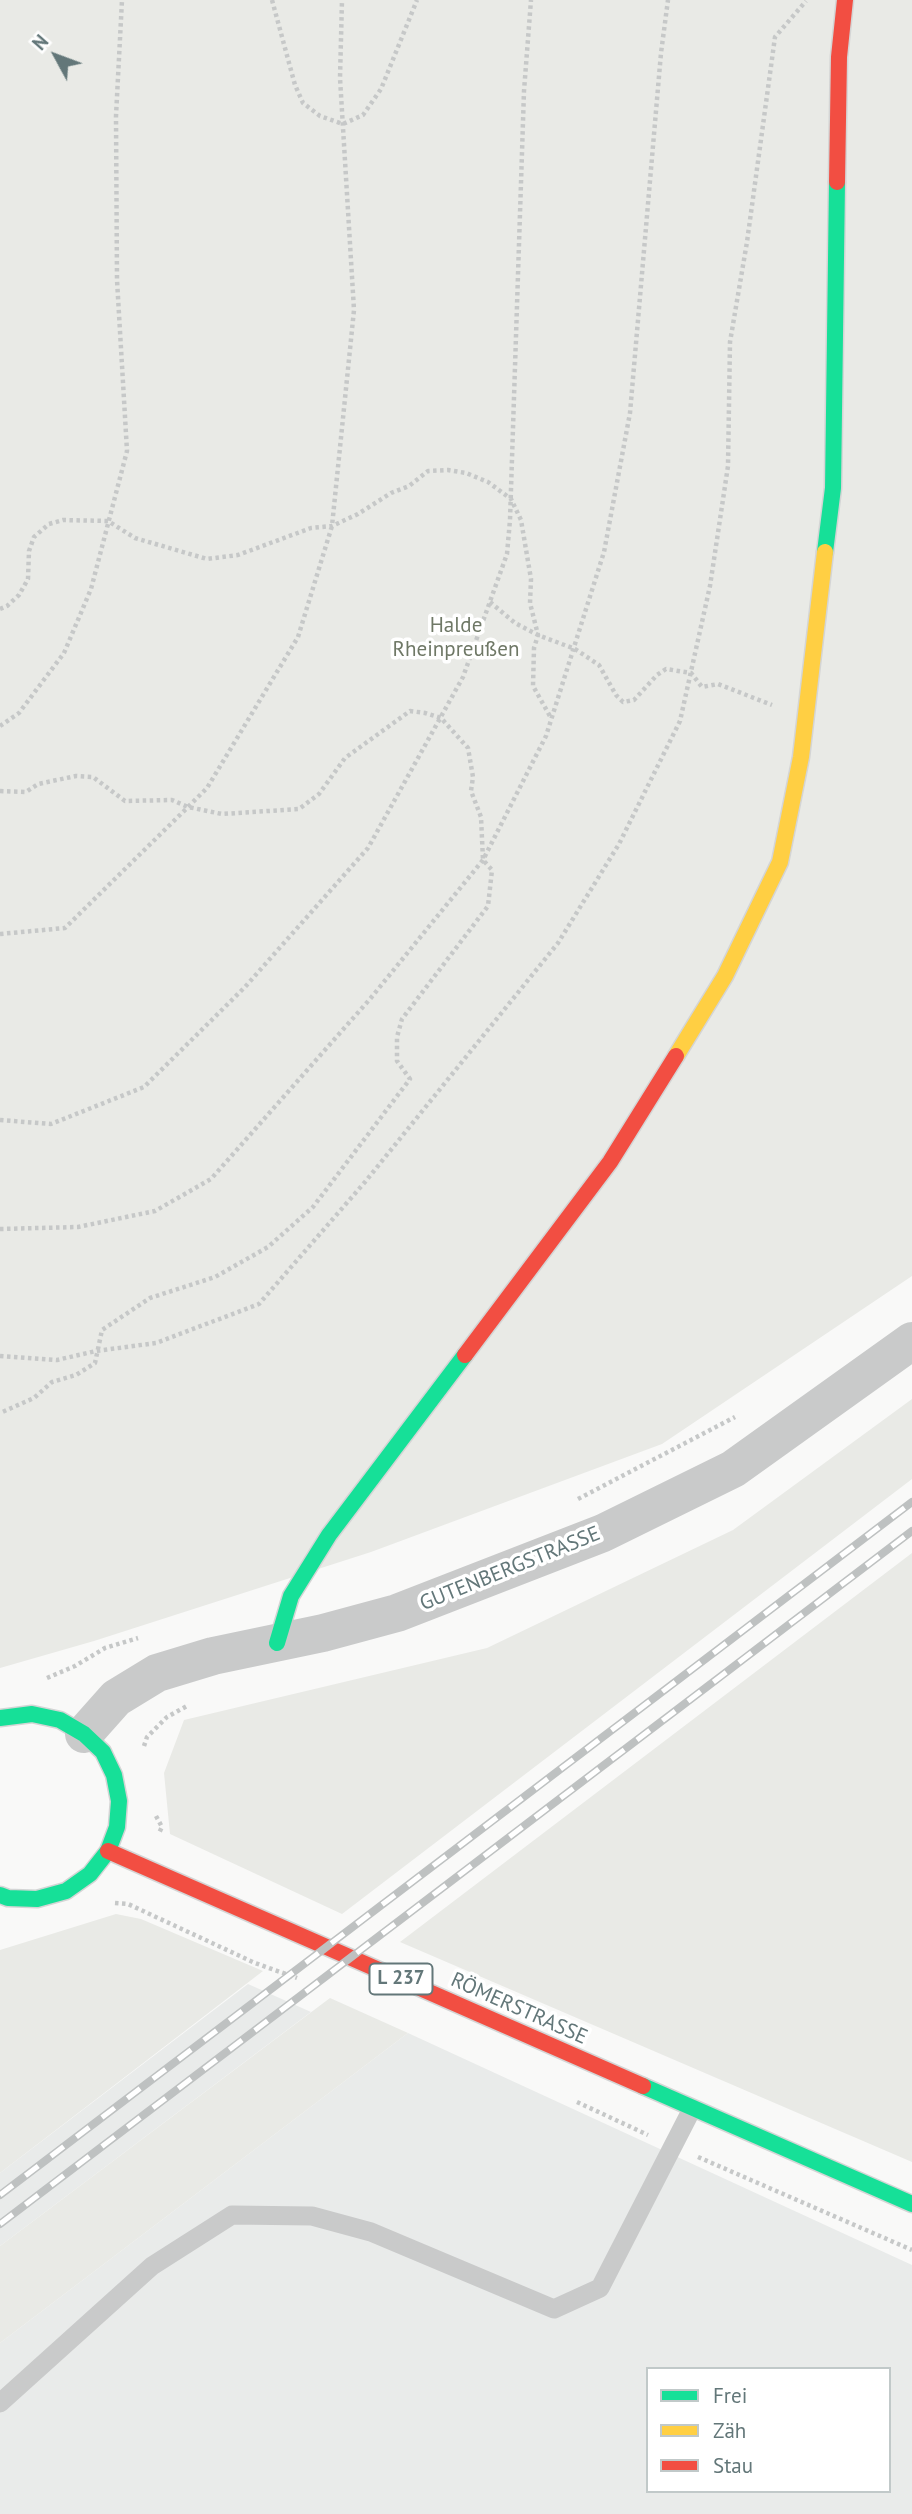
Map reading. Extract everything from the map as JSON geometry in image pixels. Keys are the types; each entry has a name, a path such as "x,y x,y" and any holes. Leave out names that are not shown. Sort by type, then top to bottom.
{"street":[{"path":"277,1643 291,1597 329,1535 610,1162 725,976 780,862 801,757 833,488 838,97 845,0"},
{"name":"GUTENBERGSTRASSE","path":"84,1734 116,1698 157,1673 213,1656 397,1613 603,1533 733,1469 912,1341"},
{"path":"0,1718 32,1714 60,1720 84,1734 103,1752 114,1775 119,1801 117,1827 108,1851 90,1874 66,1891 37,1899 8,1898 0,1895"},
{"name":"RÖMERSTRASSE","path":"108,1851 912,2204"}],"lane":[{"path":"0,2403 152,2266 232,2215 312,2216 371,2232 554,2309 600,2288 692,2109"}],"path":[{"path":"0,726 19,713 64,653 91,589 127,451 117,267 116,116 122,0"},
{"path":"272,0 295,85 303,103 320,116 343,124 363,115 381,89 416,0"},
{"path":"0,934 65,928 188,807 207,788 298,637 332,526 354,310 340,78 342,0"},
{"path":"0,1120 51,1124 144,1087 245,987 368,848 463,677 507,554 522,144 531,0"},
{"path":"0,1229 78,1227 155,1211 211,1179 378,989 483,860 546,736 604,552 630,413 668,0"},
{"path":"0,1356 57,1360 96,1351 156,1343 259,1304 365,1182 558,943 619,844 680,721 691,673 710,586 727,466 730,342 775,37 806,0"},
{"path":"0,609 19,594 28,579 29,551 34,537 49,524 63,520 108,521 135,538 207,559 238,555 301,531 332,526 409,486 428,471 466,473 488,482 511,499 521,520 531,579 530,603 538,635 534,648 533,686 551,718"},
{"path":"490,602 515,623 575,649 599,665 615,695 623,702 634,700 666,669 691,673 702,687 718,684 783,709 807,711"},
{"path":"0,791 26,792 38,784 76,776 93,777 125,801 172,800 188,807 222,814 299,808 319,794 345,758 410,711 440,718 468,748 473,777 471,791 481,817 483,860 492,870 488,906 402,1019 397,1037 397,1061 411,1079 313,1206 268,1247 215,1276 150,1298 102,1330 95,1363 76,1375 52,1382 34,1398 0,1413"},
{"path":"573,1502 746,1410"},
{"path":"139,1756 147,1737 167,1717 190,1704"},
{"path":"154,1813 162,1827 128,1904 243,1957 304,1981"},
{"path":"574,2100 672,2146 912,2250"}],"shaded area":[{"path":"248,1984 311,2012 0,2246 0,2173"},
{"path":"408,2033 912,2265 912,2514 0,2514 0,2343"}],"green space":[{"name":"Halde Rheinpreußen","path":"0,0 912,0 912,1276 662,1444 371,1552 94,1641 0,1668"},
{"path":"912,1399 912,1479 342,1914 170,1834 164,1773 184,1720 487,1648 733,1530"},
{"path":"912,1553 912,2162 400,1942"},
{"path":"116,1914 141,1919 263,1971 0,2173 0,1950"},
{"path":"330,1998 408,2033 0,2343 0,2246"}],"railway":[{"path":"0,2195 912,1502"},
{"path":"0,2224 912,1531"}],"traffic: fast":[{"path":"825,552 833,488 837,182"},
{"path":"277,1643 291,1596 329,1535 465,1355"},
{"path":"0,1718 32,1714 60,1720 84,1734 103,1752 114,1775 119,1801 117,1827 108,1851 90,1874 66,1891 37,1899 8,1898 0,1895"},
{"path":"643,2086 912,2204"}],"traffic: slow":[{"path":"676,1056 725,976 780,862 801,757 825,552"}],"traffic: jam":[{"path":"837,182 839,57 845,0"},
{"path":"465,1355 610,1162 676,1056"},
{"path":"108,1851 643,2086"}]}
